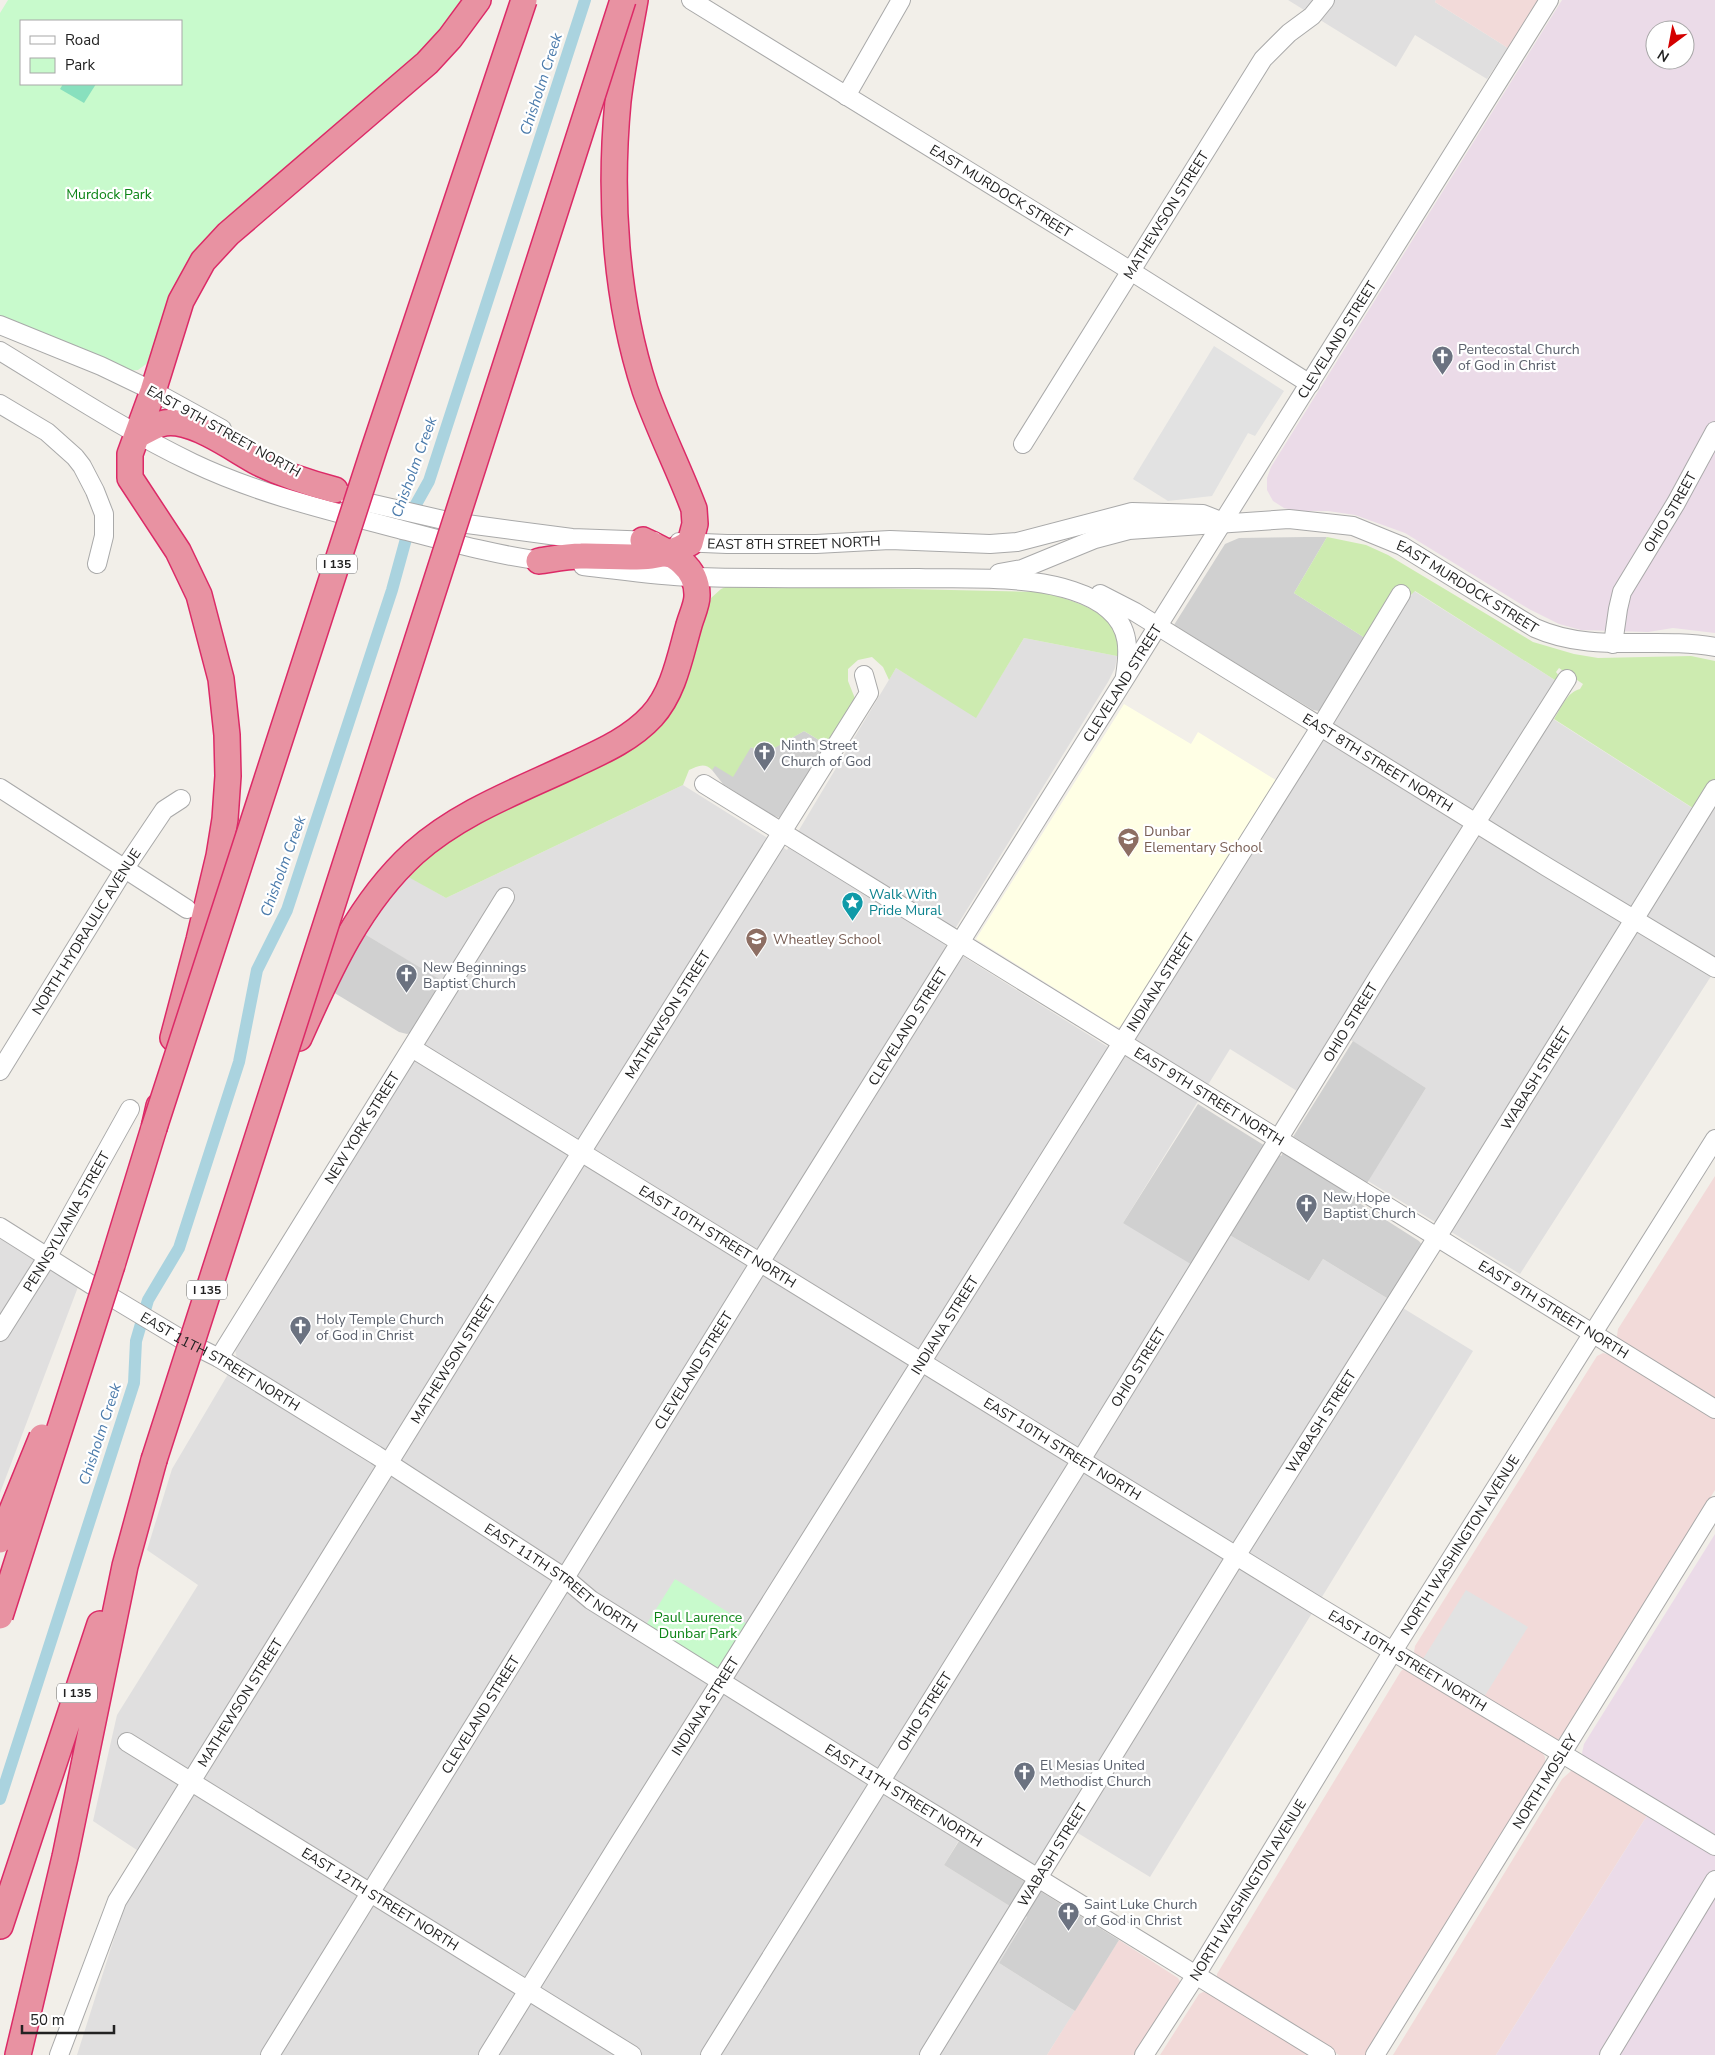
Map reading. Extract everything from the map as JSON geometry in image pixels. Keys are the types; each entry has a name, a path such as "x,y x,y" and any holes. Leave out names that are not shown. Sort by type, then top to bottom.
{"highway":[{"path":"154,1128 175,1024 199,940 219,856 225,819 228,776 227,735 221,679 199,595 178,551 130,478 130,454 153,391 178,308 203,261 228,234 427,63 450,38 478,0"},
{"name":"I 135","path":"0,1616 154,1128 374,449 524,0"},
{"name":"I 135","path":"0,1926 154,1460 623,0"},
{"path":"262,1120 341,947 377,892 414,853 439,832 466,815 600,753 633,734 654,715 670,687 678,665 697,596 694,577 681,560 680,548 695,524 694,509 646,390 623,299 618,248 614,148 623,61 635,0"},
{"path":"138,434 159,423 177,423 200,431 296,480 335,490"},
{"path":"644,540 680,548"},
{"path":"539,561 580,556 623,558 680,548"},
{"path":"0,1540 112,1265"},
{"path":"18,2055 65,1856 125,1566 154,1460"}],"street":[{"name":"EAST MURDOCK STREET","path":"691,0 1130,270 1310,384"},
{"path":"846,96 901,0"},
{"name":"MATHEWSON STREET","path":"1022,444 1263,58 1289,33 1312,16 1325,0"},
{"name":"CLEVELAND STREET","path":"270,2055 760,1263 1549,0"},
{"name":"EAST 9TH STREET NORTH","path":"0,325 101,366 153,391 301,474 365,502 452,522 572,538 644,540"},
{"name":"EAST 9TH STREET NORTH","path":"0,352 138,434 194,464 253,487 359,519 448,542"},
{"path":"0,404 47,432 75,457 82,466 104,514 104,536 97,564"},
{"name":"OHIO STREET","path":"1614,644 1622,592 1676,503 1715,431"},
{"name":"EAST MURDOCK STREET","path":"1132,512 1203,514 1223,522"},
{"name":"EAST 8TH STREET NORTH","path":"680,548 890,540 990,544 1025,540 1132,512"},
{"name":"EAST MURDOCK STREET","path":"949,578 989,575 1022,569 1095,539 1129,530 1198,526 1223,522 1289,519 1353,526 1402,546 1535,628 1572,641 1614,644 1663,642 1715,647"},
{"name":"EAST 8TH STREET NORTH","path":"448,542 539,561 694,577 949,578 1032,582 1065,589 1090,598 1109,610 1120,623 1128,640 1124,681"},
{"name":"EAST 8TH STREET NORTH","path":"1032,582 1044,579 1059,579 1107,597 1322,726 1476,823 1715,968"},
{"name":"INDIANA STREET","path":"488,2055 1121,1042 1322,726 1401,594"},
{"name":"MATHEWSON STREET","path":"59,2055 117,1901 780,832 869,693 864,675"},
{"name":"OHIO STREET","path":"710,2055 1567,679"},
{"name":"EAST 9TH STREET NORTH","path":"704,784 1715,1409"},
{"path":"0,788 187,908"},
{"name":"WABASH STREET","path":"929,2055 1236,1556 1635,920 1715,789"},
{"name":"NORTH HYDRAULIC AVENUE","path":"0,1071 125,868 164,810 181,799"},
{"name":"NEW YORK STREET","path":"219,1358 505,897"},
{"name":"EAST 10TH STREET NORTH","path":"412,1048 1236,1556 1715,1846"},
{"name":"PENNSYLVANIA STREET","path":"0,1332 48,1256 130,1109"},
{"name":"NORTH WASHINGTON AVENUE","path":"1144,2055 1196,1975 1393,1651 1715,1139"},
{"name":"EAST 11TH STREET NORTH","path":"0,1227 181,1340 219,1358 388,1463 565,1578 591,1600 720,1682 1326,2055"},
{"name":"NORTH MOSLEY","path":"1376,2055 1715,1506"},
{"name":"EAST 12TH STREET NORTH","path":"127,1742 632,2055"},
{"path":"1609,2055 1715,1880"}],"shaded area":[{"path":"1288,0 1436,0 1435,2 1508,48 1487,79 1415,35 1396,67"},
{"path":"1436,0 1538,0 1508,48 1435,2"},
{"path":"1562,0 1715,0 1715,633 1673,628 1648,632 1581,630 1559,624 1529,609 1405,533 1355,515 1328,511 1297,511 1284,508 1273,501 1267,490 1267,478 1271,467"},
{"path":"1214,346 1284,391 1255,436 1248,433 1212,496 1168,501 1133,479"},
{"path":"1327,537 1294,593 1365,638 1323,710 1313,710 1174,625 1225,544 1239,538"},
{"path":"1414,591 1558,682 1539,710 1708,818 1715,808 1715,970 1520,1274 1368,1181 1426,1088 1335,1030 1297,1091 1230,1049 1123,1223 1219,1229 1309,1281 1323,1259 1473,1351 1150,1877 1063,1824 1037,1864 1029,1863 968,1825 944,1865 1027,1917 999,1963 1075,2011 1047,2055 77,2055 124,1907 152,1860 93,1821 117,1715 198,1585 147,1550 172,1469 237,1359 235,1350 456,990 363,933 385,901 408,876 446,898 683,785 787,850 896,668 976,717 1024,638 1117,656 1115,668 1108,682 945,945 1124,1057"},
{"name":"Dunbar Elementary School","path":"1124,704 1191,744 1198,732 1279,782 1125,1024 1120,1027 1115,1026 976,939"},
{"path":"804,731 829,746 786,815 780,818 772,815 723,784 712,770 714,765 751,747 764,753"},
{"path":"363,933 444,982 413,1032 407,1034 399,1032 328,989"},
{"path":"1353,1041 1426,1088 1356,1201 1419,1241 1422,1245 1390,1300 1323,1259 1309,1281 1219,1229 1194,1266 1123,1223 1198,1104 1281,1156"},
{"path":"1715,1176 1715,1400 1618,1342 1617,1336 1618,1329"},
{"path":"0,1238 78,1287 0,1493"},
{"path":"1603,1353 1610,1355 1715,1419 1715,1490 1558,1740 1552,1739 1417,1656 1414,1652 1415,1646 1597,1356"},
{"path":"1715,1534 1715,2055 1496,2055 1655,1803 1585,1760 1582,1753 1584,1744"},
{"path":"1466,1590 1528,1627 1484,1697 1423,1659"},
{"path":"1406,1667 1411,1668 1542,1752 1545,1757 1545,1763 1366,2055 1339,2055 1217,1979 1217,1974 1401,1671"},
{"path":"1571,1771 1577,1771 1648,1814 1496,2055 1393,2055 1562,1779"},
{"path":"959,1841 1119,1940 1075,2011 999,1963 1027,1917 944,1865"},
{"path":"1119,1940 1178,1978 1181,1983 1138,2055 1047,2055"},
{"path":"1203,1992 1210,1993 1311,2055 1160,2055 1199,1994"}],"green space":[{"name":"Murdock Park","path":"8,0 471,0 447,29 245,208 149,362 138,370 127,371 0,321 0,13"},
{"path":"62,85 95,85 84,103 60,89"},
{"path":"1327,537 1366,545 1388,555 1533,642 1574,654 1598,658 1691,656 1715,661 1715,779 1696,810 1554,719 1571,693 1580,689 1583,684 1559,668 1556,672 1559,676 1558,682 1415,591 1411,595 1398,586 1365,638 1294,593"},
{"path":"730,585 1041,592 1076,602 1108,621 1116,630 1121,641 1122,657 1024,638 976,718 896,668 889,680 883,667 872,657 858,660 848,669 848,681 856,701 829,746 804,731 764,754 751,747 733,777 715,766 712,770 704,765 695,767 689,770 683,785 446,898 403,874 441,837 672,707 685,684 711,598 721,589"},
{"name":"Paul Laurence Dunbar Park","path":"675,1579 747,1624 721,1667 716,1669 646,1625"}],"waterway":[{"name":"Chisholm Creek","path":"0,1799 134,1383 136,1341 148,1300 179,1248 239,1062 257,970 287,910 392,590 415,506 429,481 585,0"}],"place":[{"name":"Pentecostal Church of God in Christ","path":"1442,376"},
{"name":"Ninth Street Church of God","path":"765,772"},
{"name":"Dunbar Elementary School","path":"1128,858"},
{"name":"Walk With Pride Mural","path":"853,921"},
{"name":"Wheatley School","path":"757,958"},
{"name":"New Beginnings Baptist Church","path":"407,994"},
{"name":"New Hope Baptist Church","path":"1307,1224"},
{"name":"Holy Temple Church of God in Christ","path":"300,1346"},
{"name":"El Mesias United Methodist Church","path":"1024,1792"},
{"name":"Saint Luke Church of God in Christ","path":"1068,1931"}]}
